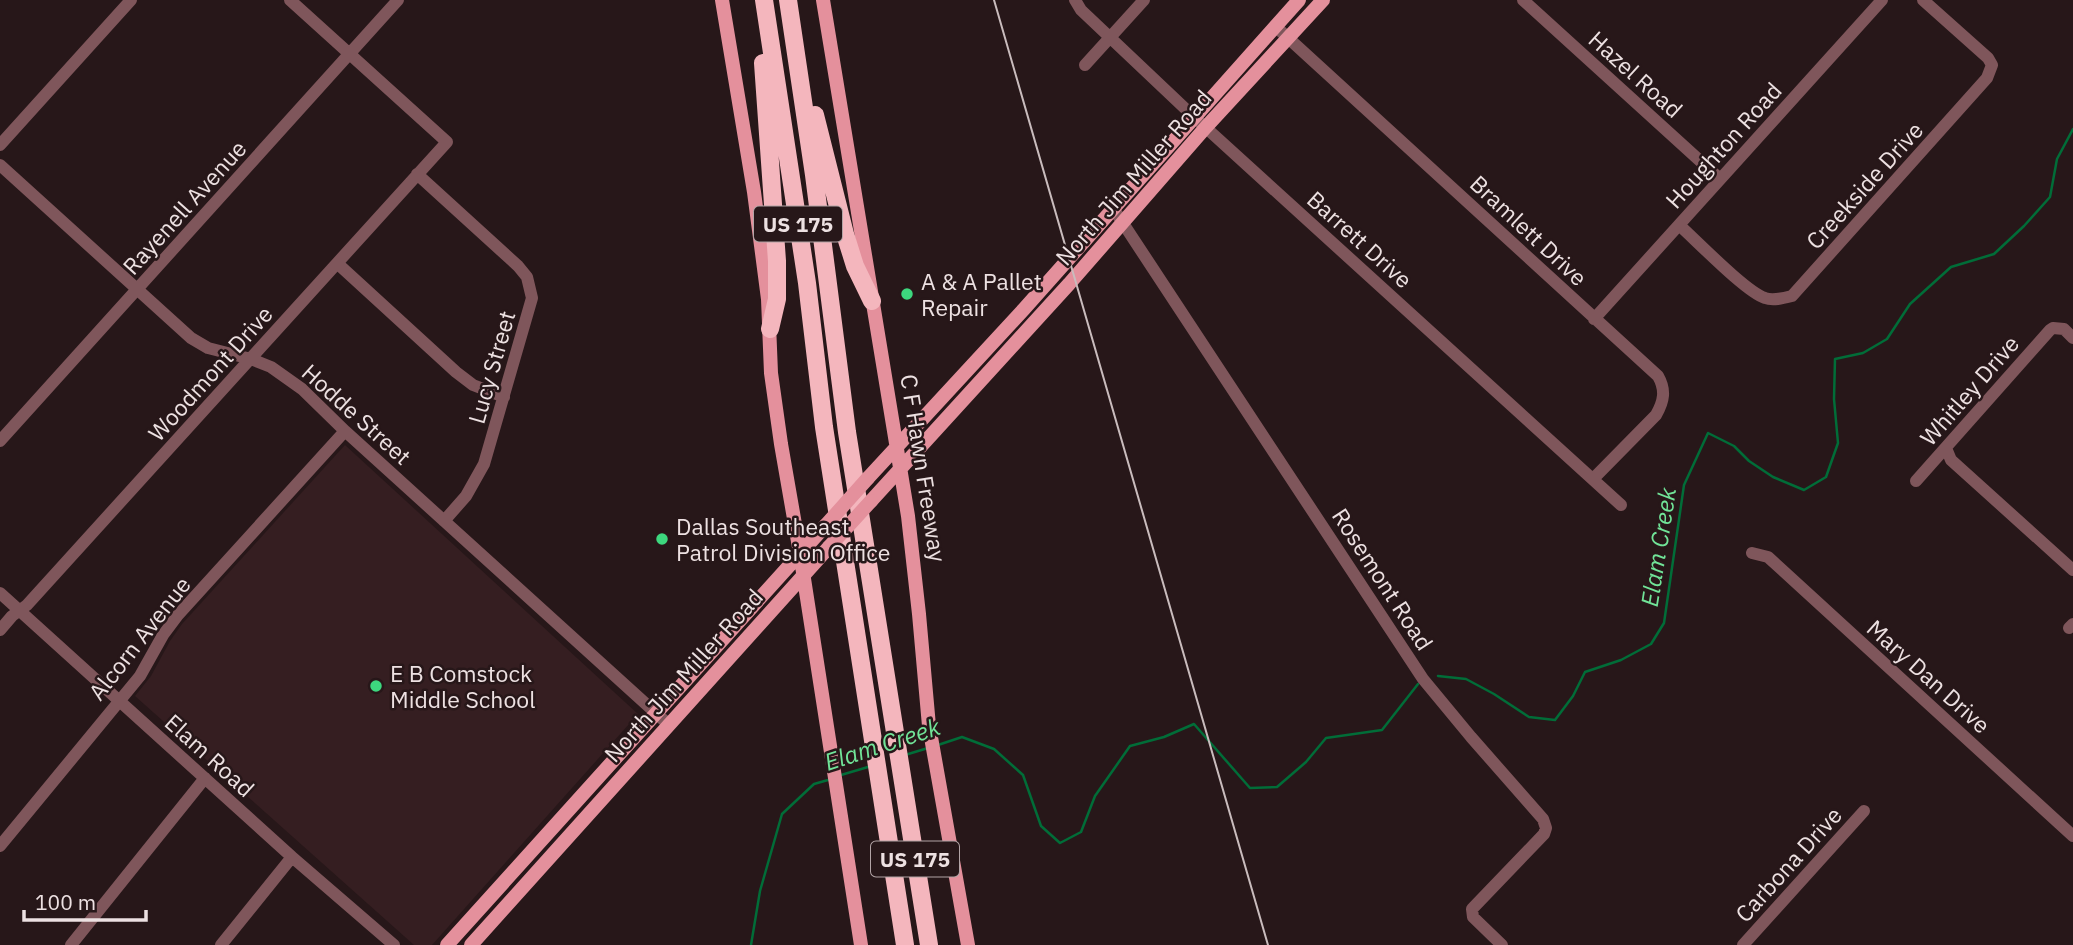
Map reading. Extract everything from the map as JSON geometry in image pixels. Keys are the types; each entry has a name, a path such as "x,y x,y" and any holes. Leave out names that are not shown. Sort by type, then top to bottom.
{"highway":[{"name":"US 175","path":"764,0 807,283 824,427 904,943"},
{"name":"US 175","path":"788,0 847,432 929,945"},
{"path":"767,21 762,50 775,223 777,299 770,329"},
{"path":"799,72 818,124 855,266 872,301"}],"main road":[{"path":"723,0 768,299 771,373 781,444 861,945"},
{"name":"C F Hawn Freeway","path":"823,0 900,469 914,565 929,726 968,945"},
{"name":"North Jim Miller Road","path":"447,945 750,607 935,407 1299,0"},
{"name":"North Jim Miller Road","path":"471,945 1323,0"},
{"path":"890,407 901,417 914,420 923,417 935,407"},
{"path":"750,607 765,618"},
{"path":"707,656 719,668"},
{"path":"577,801 589,813"},
{"path":"527,856 540,867"}],"street":[{"path":"0,145 131,0"},
{"path":"290,0 349,54"},
{"name":"Rayenell Avenue","path":"0,441 398,0"},
{"name":"Barrett Drive","path":"1075,0 1081,10 1193,116 1621,505"},
{"path":"1085,65 1143,0"},
{"name":"Hazel Road","path":"1523,0 1720,179"},
{"name":"Houghton Road","path":"1594,319 1881,0"},
{"name":"Creekside Drive","path":"1679,225 1749,289 1765,298 1780,299 1792,296 1987,78 1992,65 1987,58 1923,0"},
{"name":"Bramlett Drive","path":"1275,26 1658,376 1663,385 1662,406 1594,480"},
{"name":"Woodmont Drive","path":"0,630 447,142 349,54"},
{"name":"Hodde Street","path":"0,165 191,338 208,348 271,367 290,380 668,724"},
{"name":"Lucy Street","path":"417,174 518,266 527,277 532,298 484,464 467,496 444,521"},
{"name":"Rosemont Road","path":"1113,208 1423,679 1543,819 1546,828 1544,834 1472,909 1473,917 1502,945"},
{"path":"338,264 473,385 504,397"},
{"name":"Whitley Drive","path":"1916,481 2053,328 2064,330 2073,338"},
{"name":"Alcorn Avenue","path":"0,846 140,676 163,635 178,615 345,431"},
{"path":"1946,448 1951,460 2073,570"},
{"name":"Mary Dan Drive","path":"1752,554 1768,557 2073,836"},
{"name":"Elam Road","path":"0,593 292,857 394,945"},
{"path":"71,945 205,778"},
{"name":"Carbona Drive","path":"1743,945 1864,811"},
{"path":"221,945 292,857"}],"shaded area":[{"name":"E B Comstock Middle School","path":"345,445 638,714 432,945 414,945 135,696 151,676 182,624"}],"waterway":[{"name":"Elam Creek","path":"1438,676 1466,679 1529,717 1555,720 1573,696 1585,672 1621,660 1651,644 1664,623 1684,485 1708,433 1734,446 1749,461 1773,477 1804,490 1826,477 1838,443 1834,399 1835,359 1863,353 1887,339 1910,304 1951,267 1994,254 2024,226 2050,197 2057,159 2073,129"},
{"name":"Elam Creek","path":"938,745 962,737 994,749 1023,775 1041,826 1060,843 1081,832 1095,796 1130,746 1164,737 1194,724 1250,788 1277,787 1306,762 1326,738 1382,730 1418,684"},
{"name":"Elam Creek","path":"905,755 928,748"},
{"name":"Elam Creek","path":"841,775 868,767"},
{"name":"Elam Creek","path":"751,945 760,891 782,814 814,784 828,780"}],"tram line":[{"path":"994,0 1268,945"}],"place":[{"name":"A & A Pallet Repair","path":"907,294"},
{"name":"Dallas Southeast Patrol Division Office","path":"662,539"},
{"name":"E B Comstock Middle School","path":"376,686"}]}
